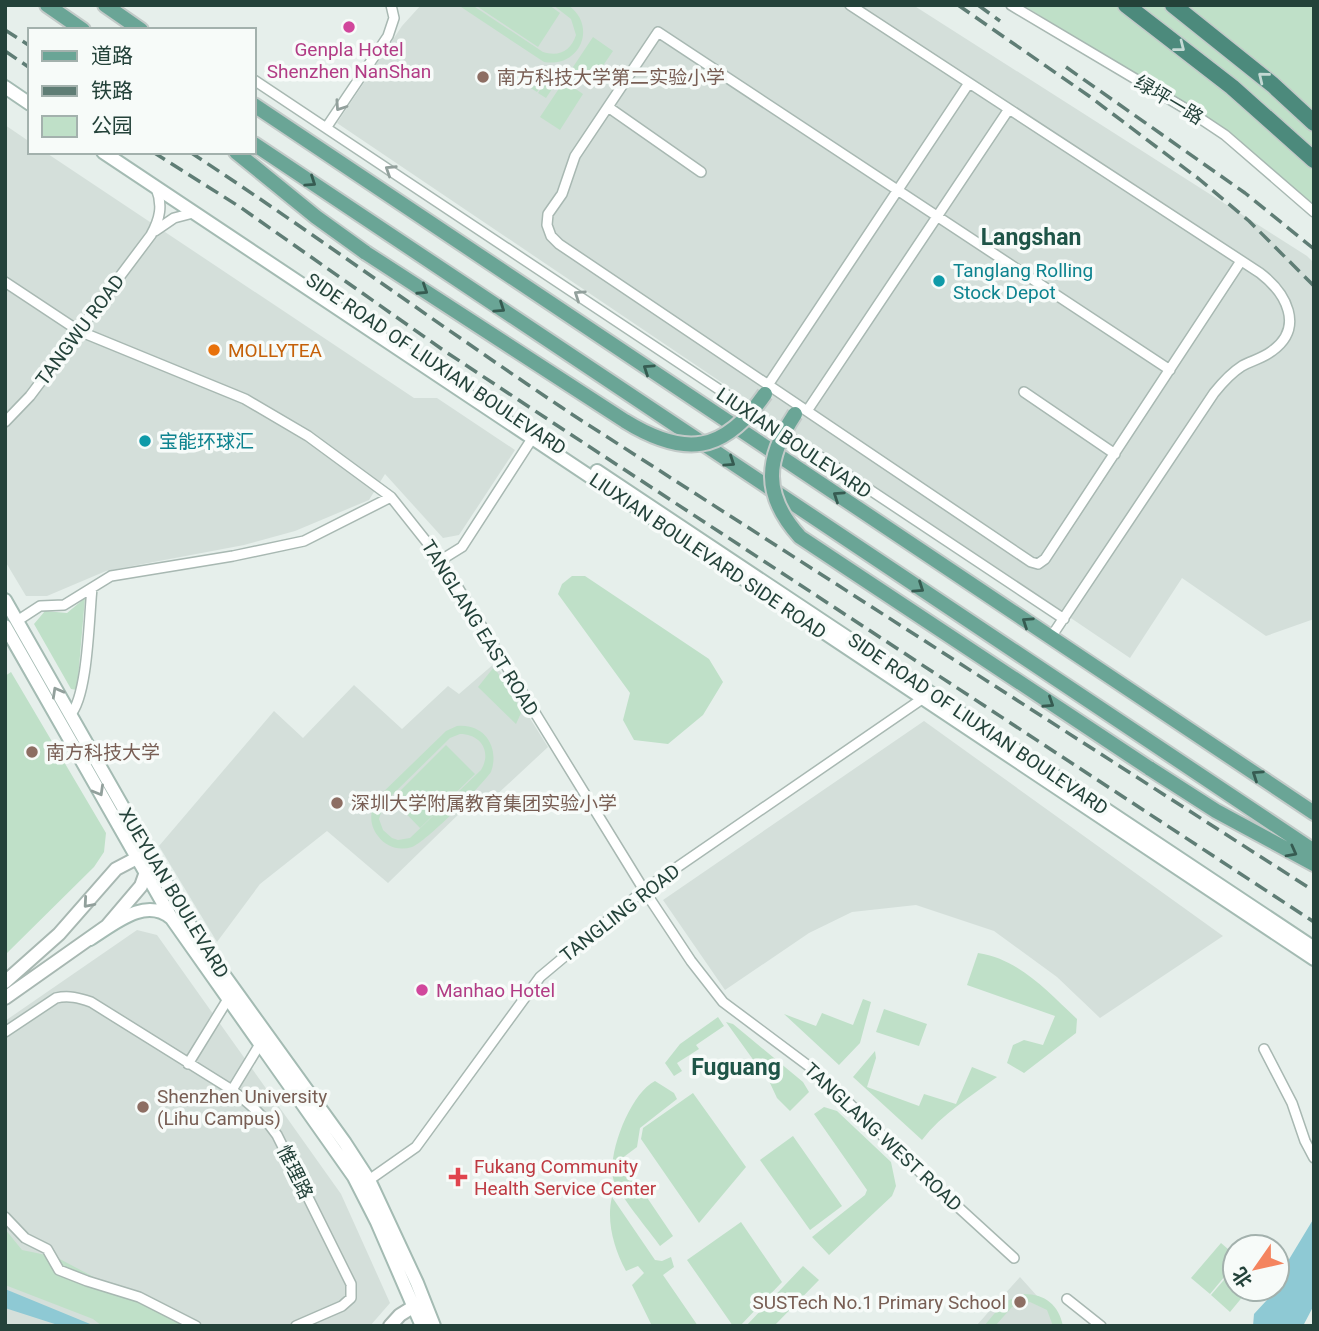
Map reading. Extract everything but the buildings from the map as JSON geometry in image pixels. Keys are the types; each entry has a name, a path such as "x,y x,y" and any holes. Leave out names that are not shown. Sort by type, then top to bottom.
{"highway":[{"path":"1126,5 1232,88 1314,160"},
{"path":"1173,5 1272,85 1314,123"}],"main road":[{"path":"47,5 80,28"},
{"path":"105,5 138,28"},
{"path":"5,78 28,93"},
{"path":"5,87 28,103"},
{"name":"LIUXIAN BOULEVARD","path":"256,106 1314,813"},
{"path":"256,145 1314,850"},
{"name":"LIUXIAN BOULEVARD SIDE ROAD","path":"106,154 535,435 922,699 1314,959"},
{"name":"SIDE ROAD OF LIUXIAN BOULEVARD","path":"120,154 535,435 1314,948"},
{"path":"238,154 305,209 366,253 625,421 660,440 690,446 719,438 741,424 768,388"},
{"path":"801,411 777,446 772,482 780,511 800,537 1216,811 1314,864"},
{"name":"XUEYUAN BOULEVARD","path":"5,600 11,623 172,919 354,1177 420,1314 434,1326"},
{"name":"XUEYUAN BOULEVARD","path":"11,623 70,715 209,957 369,1180 420,1314"},
{"path":"5,982 60,934 116,869 137,858 151,858 141,886 122,911 90,939"},
{"path":"5,998 90,939 140,911 157,910 172,919"},
{"path":"390,1326 420,1314"}],"street":[{"path":"326,128 388,36 394,18 391,5"},
{"path":"850,5 1241,261 1276,286 1283,296 1289,314 1281,342 1272,351 1241,367 1223,383 1194,421 1051,638"},
{"name":"绿坪一路","path":"1011,5 1225,135 1314,212"},
{"path":"1170,370 658,33 575,156 562,194 548,214 547,225 551,236 559,244 801,411 1031,562 1038,564 1045,559 1115,454 1170,370 1241,261"},
{"path":"256,81 1064,619"},
{"path":"768,388 969,83"},
{"path":"608,107 701,172"},
{"path":"801,411 1009,109"},
{"name":"TANGWU ROAD","path":"5,422 30,396 151,235 158,221 160,208 156,188"},
{"name":"TANGWU ROAD","path":"151,235 174,218 193,213"},
{"name":"TANGLANG EAST ROAD","path":"5,282 79,331 245,399 308,436 391,497 441,560 644,890"},
{"path":"1024,392 1115,454"},
{"path":"441,560 462,547 535,435"},
{"path":"11,623 40,606 64,605 111,576 304,541 391,497"},
{"path":"70,715 75,710 82,692 92,588"},
{"name":"TANGLING ROAD","path":"369,1180 416,1147 540,977 644,890 922,699"},
{"name":"TANGLANG WEST ROAD","path":"644,890 691,961 723,1002 818,1073 923,1175 1014,1258"},
{"name":"惟理路","path":"5,1032 56,998 73,997 91,1002 232,1090 266,1118 351,1284 351,1298 342,1306 296,1326"},
{"path":"188,1065 228,999"},
{"path":"232,1090 260,1044"},
{"path":"1264,1049 1292,1102 1305,1141 1314,1158"},
{"path":"5,1217 25,1238 47,1250 59,1270 139,1297 196,1326"},
{"path":"1068,1299 1101,1326"}],"shaded area":[{"name":"Tanglang Rolling Stock Depot","path":"421,5 913,5 1307,256 1314,263 1314,619 1266,636 1182,578 1130,658 337,123 402,26"},
{"path":"5,125 28,141 28,154 48,154 414,398 437,398 515,450 459,535 443,538 385,474 369,500 295,531 244,545 106,571 47,596 26,596 5,561"},
{"name":"深圳大学附属教育集团实验小学","path":"495,663 548,747 491,800 466,807 388,883 327,831 260,884 217,942 159,846 274,711 303,738 354,685 402,729 448,686 459,694"},
{"path":"924,721 1223,936 1100,1018 1057,977 994,931 916,905 852,912 809,933 725,990 663,900"},
{"name":"Shenzhen University (Lihu Campus)","path":"137,930 157,935 341,1194 390,1303 370,1326 5,1326 5,1021"},
{"name":"SUSTech No.1 Primary School","path":"1020,1277 1064,1326 976,1326"}],"green space":[{"path":"458,5 472,5 543,52 554,54 568,49 576,35 571,19 553,5 568,5 582,24 581,44 567,59 544,62"},
{"path":"475,5 549,5 560,13 538,47"},
{"path":"1023,5 1314,5 1314,207 1227,132"},
{"path":"593,37 613,51 589,86 569,73"},
{"path":"541,69 549,74 537,92 529,87"},
{"path":"550,75 558,80 546,98 538,93"},
{"path":"564,81 583,94 560,130 540,117"},
{"path":"572,576 585,576 709,659 723,682 703,715 668,744 634,740 623,720 630,693 558,594 562,584"},
{"path":"85,598 77,690 71,689 34,624 45,611 67,613"},
{"path":"494,667 522,711 516,724 478,687"},
{"name":"南方科技大学","path":"11,672 106,833 104,852 94,867 5,955 5,676"},
{"path":"457,726 467,726 482,733 488,739 493,754 491,772 453,813 419,843 407,848 389,845 381,840 373,827 371,814 375,800 446,731","holes":["460,734 479,741 485,751 481,770 410,838 392,838 383,830 379,819 384,803 450,738"]},
{"path":"446,745 475,774 420,828 392,799"},
{"path":"978,953 993,956 1019,969 1077,1019 1076,1033 1024,1073 1007,1063 1013,1045 1024,1040 1043,1045 1055,1016 967,985"},
{"path":"863,999 871,1002 860,1043 839,1065 784,1014 816,1026 822,1013 853,1025"},
{"path":"884,1009 927,1024 919,1046 876,1032"},
{"path":"718,1017 724,1026 696,1045 699,1049 677,1063 682,1071 674,1076 665,1063 680,1044"},
{"path":"726,1022 733,1024 803,1082 809,1092 790,1111 777,1098 770,1083"},
{"path":"875,1051 876,1058 867,1087 919,1106 924,1094 956,1104 972,1067 997,1077 967,1098 922,1140 853,1077"},
{"path":"655,1081 674,1093 677,1099 640,1128 637,1147 621,1159 673,1236 660,1246 615,1184 612,1167 618,1139 630,1110 638,1097"},
{"path":"693,1093 746,1167 699,1223 641,1139 643,1128"},
{"path":"824,1107 837,1111 891,1162 896,1186 892,1196 829,1255 812,1237 865,1195 867,1190 814,1114"},
{"path":"793,1136 842,1206 810,1230 760,1160"},
{"path":"612,1197 655,1260 662,1261 671,1257 674,1267 663,1275 698,1326 652,1326 632,1285 644,1273 638,1266 626,1271 618,1254 610,1216"},
{"path":"741,1222 782,1282 740,1326 733,1326 687,1260"},
{"path":"5,1229 22,1250 56,1257 186,1326 102,1326 93,1319 5,1285"},
{"path":"1221,1243 1221,1281 1210,1294 1191,1278"},
{"path":"803,1266 819,1280 774,1326 746,1326"},
{"path":"1221,1283 1221,1303 1237,1303 1230,1312 1211,1295"},
{"path":"1024,1294 1038,1296 1050,1302 1058,1312 1063,1326 1053,1326 1047,1310 1030,1302 1012,1307 995,1326 984,1326 1004,1302"}],"water":[{"path":"1314,1218 1314,1305 1303,1326 1253,1326 1254,1314 1264,1303 1291,1303 1291,1256"},
{"path":"5,1289 95,1326 61,1326 5,1308"}],"railway":[{"path":"958,5 1089,96 1199,179 1249,221 1314,286"},
{"path":"978,5 1000,21"},
{"path":"5,30 28,45"},
{"path":"5,51 28,67"},
{"path":"1066,67 1245,193 1314,249"},
{"path":"156,154 240,207 446,352 1314,922"},
{"path":"193,154 573,415 1314,891"}],"place":[{"name":"Genpla Hotel Shenzhen NanShan","path":"349,27"},
{"name":"南方科技大学第二实验小学","path":"483,77"},
{"name":"Tanglang Rolling Stock Depot","path":"939,281"},
{"name":"MOLLYTEA","path":"214,350"},
{"name":"宝能环球汇","path":"145,441"},
{"name":"南方科技大学","path":"32,752"},
{"name":"深圳大学附属教育集团实验小学","path":"337,803"},
{"name":"Manhao Hotel","path":"422,990"},
{"name":"Shenzhen University (Lihu Campus)","path":"143,1107"},
{"name":"Fukang Community Health Service Center","path":"458,1177"},
{"name":"SUSTech No.1 Primary School","path":"1020,1302"}],"district":[{"name":"Langshan","path":"1031,237"},
{"name":"Fuguang","path":"736,1067"}]}
